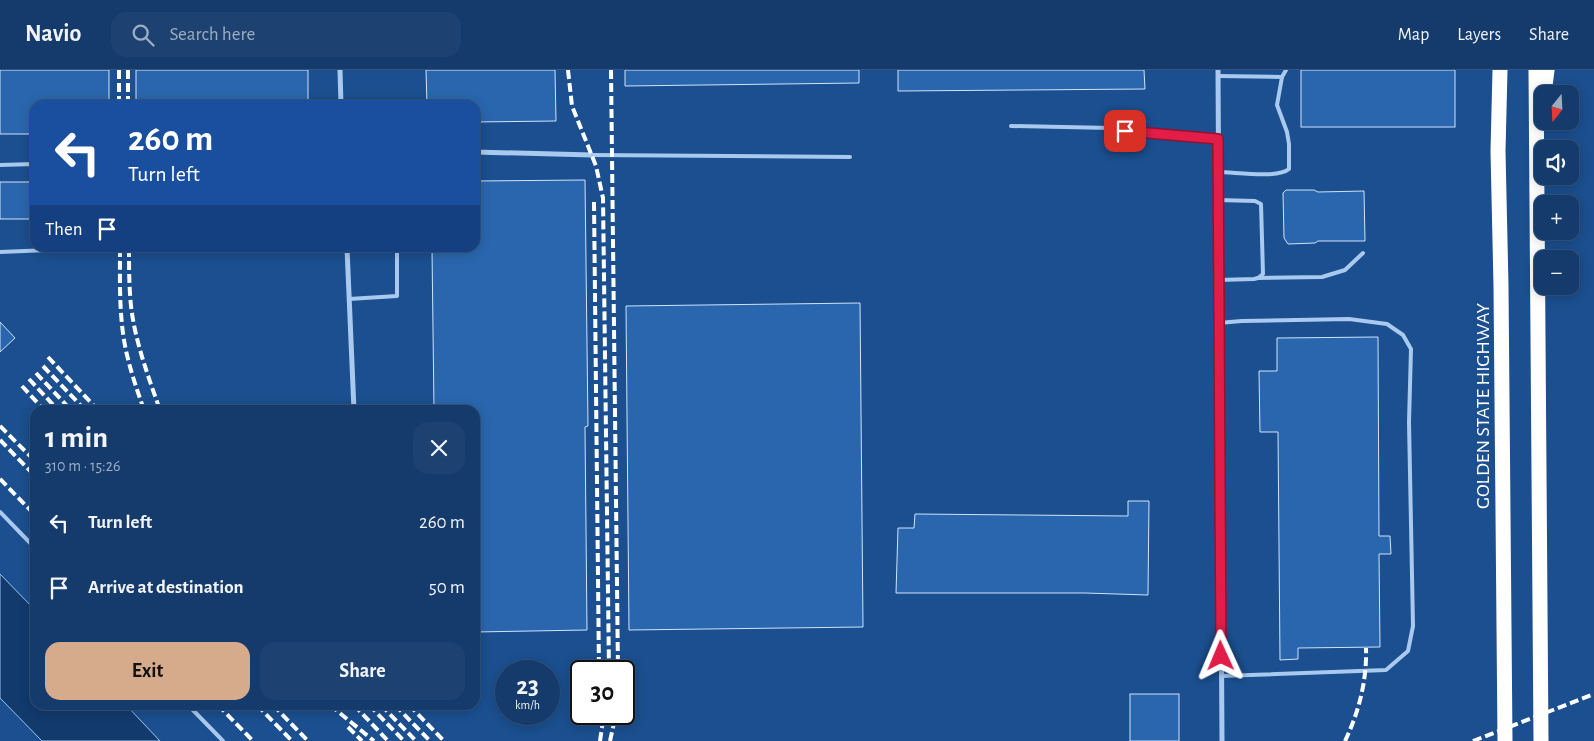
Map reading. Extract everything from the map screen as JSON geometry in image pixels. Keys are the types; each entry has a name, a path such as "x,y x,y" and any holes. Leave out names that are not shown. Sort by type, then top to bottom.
{"highway":[{"name":"GOLDEN STATE HIGHWAY","path":"1500,70 1498,150 1505,741"},
{"path":"1536,70 1536,140"},
{"path":"1545,85 1547,70"},
{"path":"1536,185 1541,741"}],"street":[{"path":"340,70 341,100"},
{"path":"1218,73 1218,324 1222,741"},
{"path":"480,152 592,154"},
{"path":"347,252 354,405"}],"lane":[{"path":"1218,172 1267,174 1284,173 1289,169 1287,132 1277,105 1282,77 1286,70"},
{"path":"1218,73 1282,77"},
{"path":"1011,126 1111,128 1140,133 1218,139"},
{"path":"592,154 850,157"},
{"path":"0,165 30,164"},
{"path":"1218,200 1254,200 1261,204 1263,274 1258,278"},
{"path":"0,252 30,251"},
{"path":"349,299 397,296 397,252"},
{"path":"1218,280 1322,277 1345,270 1363,253"},
{"path":"1218,324 1242,321 1349,319 1387,324 1403,335 1411,350 1408,422 1413,626 1408,652 1386,670 1221,676"},
{"path":"0,512 30,543"},
{"path":"193,710 223,741"}],"water":[{"path":"0,574 30,605 30,710 131,710 160,741 42,741 0,698"}],"building":[{"path":"0,70 109,70 109,100 30,100 30,134 0,134"},
{"path":"136,70 308,70 308,100 136,100"},
{"path":"426,70 555,70 556,121 480,122 480,100 427,100"},
{"path":"625,70 859,70 859,83 625,86"},
{"path":"898,70 1144,70 1145,89 898,91"},
{"path":"1301,70 1455,70 1455,127 1301,127"},
{"path":"585,180 588,426 585,427 587,630 480,632 480,405 434,405 432,252 480,252 480,181"},
{"path":"0,182 30,182 30,219 0,219"},
{"path":"1286,190 1314,190 1318,192 1364,191 1365,241 1318,241 1315,243 1288,244 1284,238 1283,193"},
{"path":"860,303 863,627 629,630 626,306"},
{"path":"0,322 15,338 0,352"},
{"path":"1378,337 1379,536 1390,536 1391,554 1379,554 1380,647 1298,648 1298,659 1280,660 1278,432 1260,432 1259,371 1277,371 1277,338"},
{"path":"1128,501 1149,501 1148,595 896,593 898,528 914,528 915,514 1128,516"},
{"path":"1130,694 1179,694 1179,741 1130,741"}],"railway":[{"path":"119,70 119,100"},
{"path":"128,70 128,100"},
{"path":"568,70 572,106 596,166 603,198 609,660"},
{"path":"611,70 618,660"},
{"path":"594,202 599,660"},
{"path":"120,252 122,328 130,367 142,405"},
{"path":"129,252 133,319 142,358 158,405"},
{"path":"48,357 93,405"},
{"path":"43,366 80,405"},
{"path":"36,373 66,405"},
{"path":"29,379 53,405"},
{"path":"22,386 39,405"},
{"path":"0,426 30,456"},
{"path":"0,440 30,471"},
{"path":"0,479 30,510"},
{"path":"1345,741 1361,696 1366,648"},
{"path":"1473,741 1594,694"},
{"path":"223,710 253,741"},
{"path":"262,710 292,741"},
{"path":"278,710 308,741"},
{"path":"336,710 374,741"},
{"path":"359,710 388,741"},
{"path":"374,710 404,741"},
{"path":"386,710 416,741"},
{"path":"400,710 430,741"},
{"path":"414,710 444,741"},
{"path":"600,741 602,725"},
{"path":"610,741 614,725"},
{"path":"348,727 362,741"}],"route":[{"path":"1125,131 1218,139 1221,656"}]}
